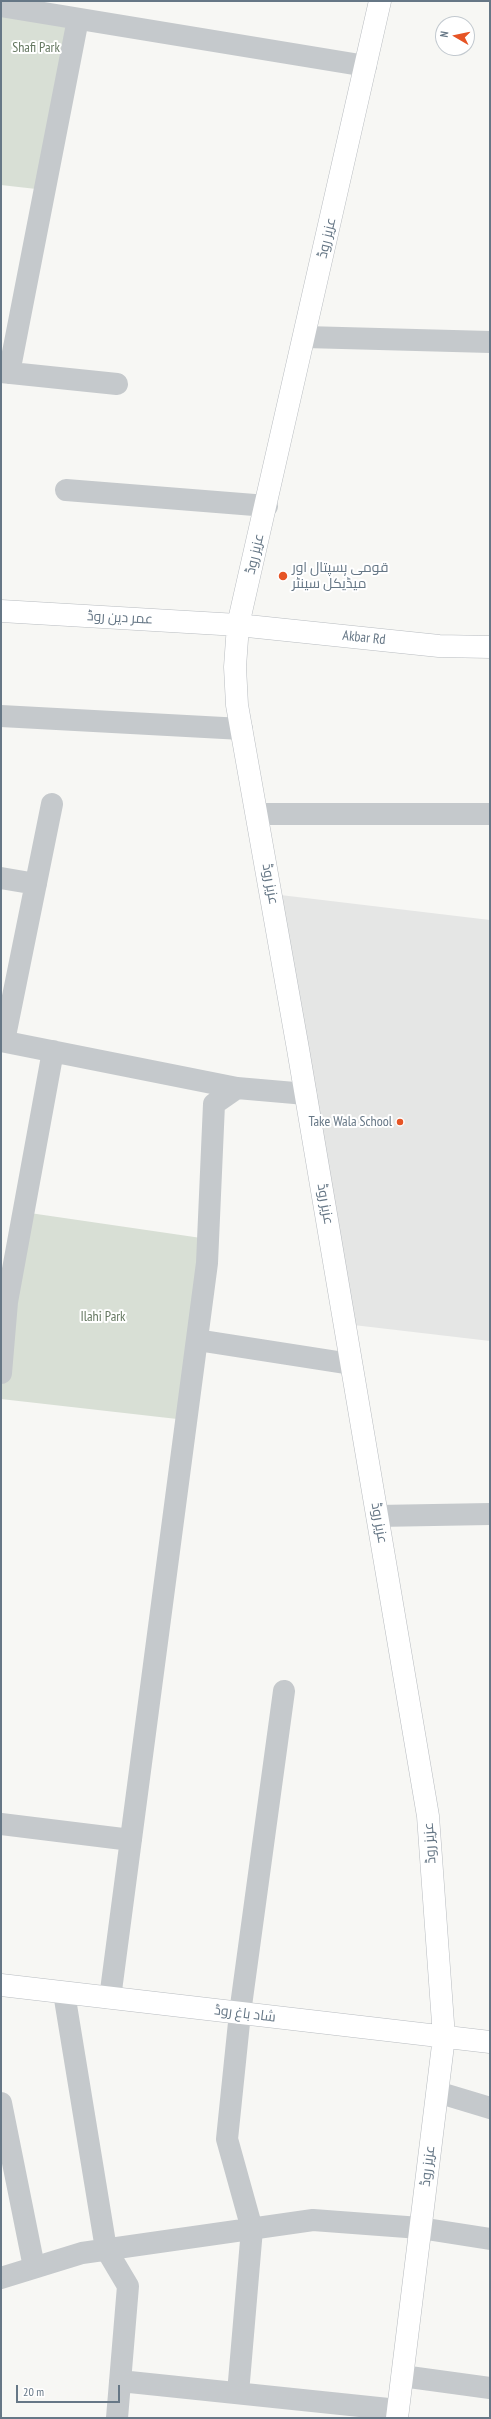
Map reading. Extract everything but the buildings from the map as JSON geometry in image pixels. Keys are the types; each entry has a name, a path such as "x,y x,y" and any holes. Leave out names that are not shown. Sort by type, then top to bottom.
{"main road":[{"name":"عزیز روڈ","path":"380,1 305,337 238,625 235,667 237,705 306,1094 428,1816 444,2037 397,2414"},
{"name":"عمر دین روڈ","path":"1,612 238,625"},
{"name":"Akbar Rd","path":"238,625 439,646 490,647"},
{"name":"شاد باغ روڈ","path":"1,1985 490,2042"}],"street":[{"path":"1,6 71,12 366,66"},
{"path":"71,12 5,372 117,384"},
{"path":"305,337 490,342"},
{"path":"66,490 266,506"},
{"path":"1,716 242,729"},
{"path":"52,804 2,1041 236,1088 306,1094"},
{"path":"257,814 490,814"},
{"path":"1,878 36,884"},
{"path":"1,1373 4,1302 53,1051"},
{"path":"110,1998 207,1263 214,1104 236,1088"},
{"path":"197,1340 352,1364"},
{"path":"377,1516 490,1514"},
{"path":"238,2393 252,2229 227,2139 240,2013 284,1690"},
{"path":"1,1824 131,1840"},
{"path":"64,1993 106,2249 128,2286 117,2418"},
{"path":"438,2092 490,2108"},
{"path":"1,2103 7,2169 34,2268"},
{"path":"1,2278 82,2253 313,2220 420,2228 490,2239"},
{"path":"402,2376 490,2388"},
{"path":"120,2381 238,2393 397,2414"}],"shaded area":[{"name":"Take Wala School","path":"272,894 490,920 490,1341 345,1324"}],"green space":[{"name":"Shafi Park","path":"1,6 78,19 45,190 1,185"},
{"name":"Ilahi Park","path":"23,1212 208,1239 186,1420 1,1399 1,1383"}],"place":[{"name":"قومی ہسپتال اور میڈیکل سینٹر","path":"283,576"},
{"name":"Take Wala School","path":"400,1122"}]}
